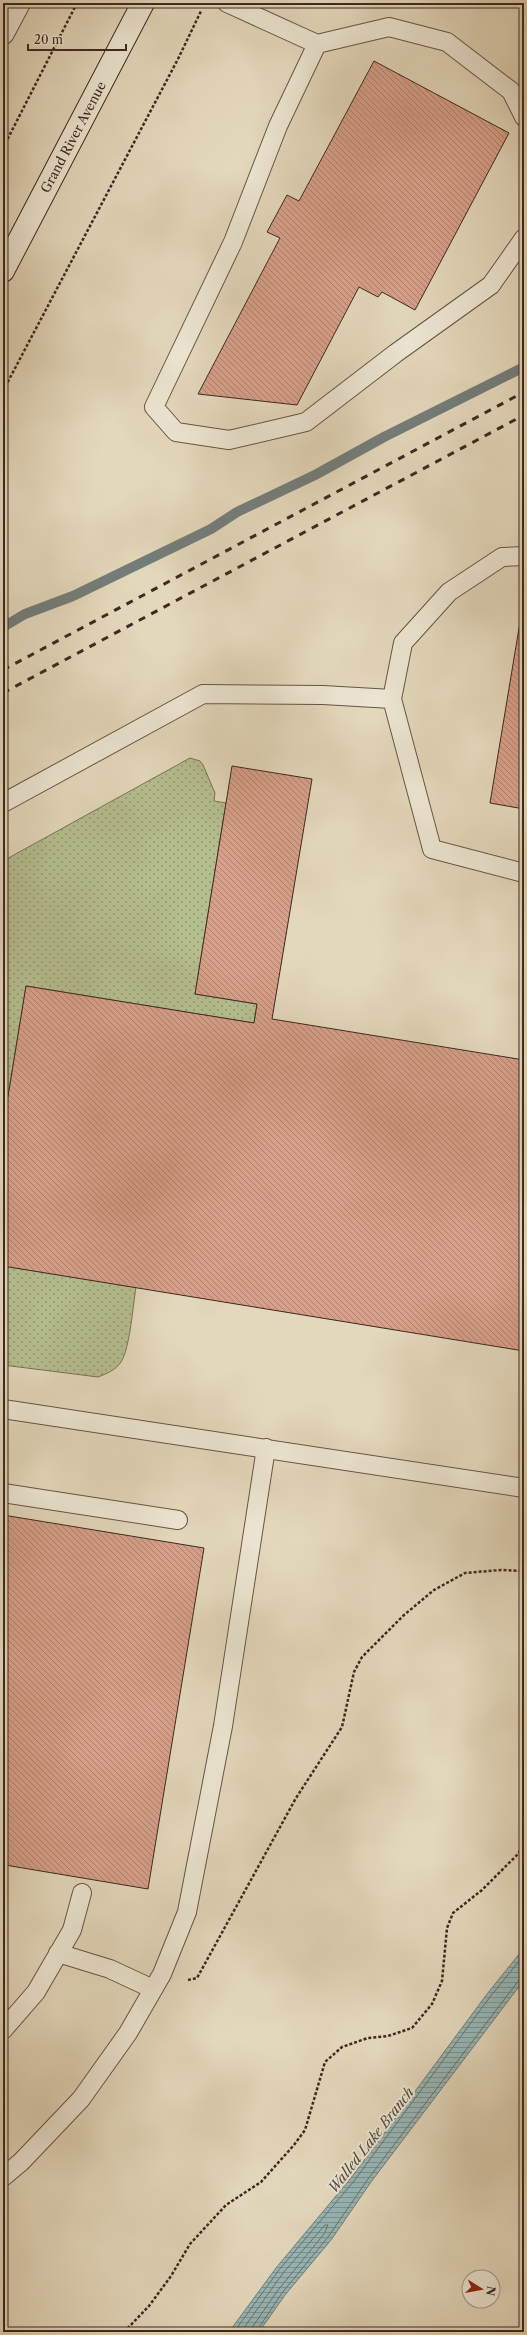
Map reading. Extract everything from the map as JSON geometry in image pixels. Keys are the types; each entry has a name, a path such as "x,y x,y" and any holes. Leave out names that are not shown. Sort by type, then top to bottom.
{"main road":[{"path":"3,33 19,3"},
{"name":"Grand River Avenue","path":"3,271 143,3"}],"lane":[{"path":"227,3 318,44 389,27 447,42 511,91 524,117"},
{"path":"318,44 278,126 233,242 154,407 176,432 229,440 306,422 396,353 491,285 524,238"},
{"path":"524,556 502,557 449,592 403,643 392,699 432,849 524,873"},
{"path":"3,802 203,694 323,695 392,699"},
{"path":"3,1409 524,1488"},
{"path":"3,2177 21,2162 81,2099 128,2033 162,1974 187,1912 223,1726 266,1448"},
{"path":"3,1493 178,1520"},
{"path":"3,2030 36,1992 72,1930 82,1893"},
{"path":"58,1953 110,1969 153,1989"}],"path":[{"path":"3,148 77,3"},
{"path":"3,391 178,59 202,10"},
{"path":"153,1989 197,1978 296,1798 342,1727 354,1672 362,1657 404,1615 434,1590 465,1573 501,1570 524,1571"},
{"path":"124,2332 149,2306 171,2276 190,2244 226,2205 261,2182 294,2145 305,2130 325,2062 342,2047 368,2038 388,2036 412,2028 432,2004 442,1981 447,1928 453,1913 482,1890 518,1854 524,1844"}],"green space":[{"path":"190,758 200,761 203,765 215,793 214,801 226,803 195,994 257,1004 254,1023 26,986 3,1127 3,861"},
{"path":"3,1266 136,1287 127,1347 119,1365 111,1371 98,1377 3,1365"}],"water":[{"path":"524,1948 524,1980 371,2182 331,2240 285,2295 259,2332 229,2332 276,2268 351,2178 487,1994"}],"building":[{"path":"374,61 509,133 415,310 382,292 378,297 359,287 297,405 198,394 280,238 267,232 287,195 299,201"},
{"path":"524,598 524,809 490,803"},
{"path":"232,766 312,779 272,1019 524,1060 524,1351 3,1266 3,1127 26,986 254,1023 257,1004 195,994"},
{"path":"3,1515 204,1548 148,1889 5,1865 3,1877"}],"waterway":[{"path":"3,627 25,614 73,596 211,529 237,512 315,475 384,437 524,367"}],"railway":[{"path":"3,670 524,392"},
{"path":"3,693 524,415"}],"water label":[{"name":"Walled Lake Branch","path":"371,2140"}]}
